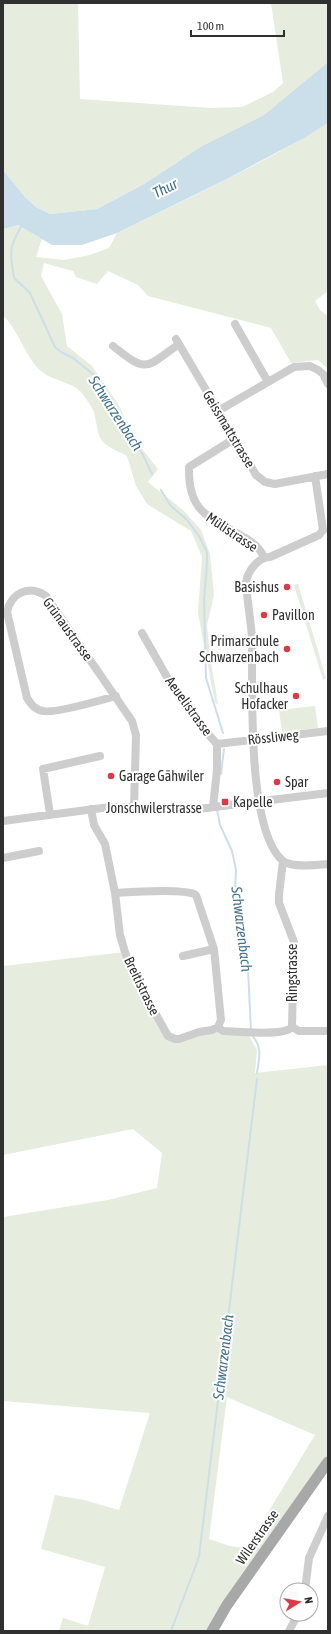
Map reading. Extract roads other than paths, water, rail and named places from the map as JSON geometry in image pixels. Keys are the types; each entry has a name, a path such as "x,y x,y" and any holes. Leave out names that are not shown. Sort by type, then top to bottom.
{"main road":[{"name":"Wilerstrasse","path":"212,1631 227,1605 328,1462"}],"street":[{"path":"235,324 268,382"},
{"name":"Geissmattstrasse","path":"113,346 132,362 145,366 151,364 178,341 252,470 265,482 278,483 328,474"},
{"path":"218,411 294,367 310,366 318,370 328,384"},
{"name":"Mülistrasse","path":"234,439 189,467 192,496 204,514 247,538 261,551 264,557"},
{"path":"315,476 326,530 319,535 270,557 264,557 247,575 246,582 252,638 253,739 260,801 269,840 283,861 287,863 302,865 328,864"},
{"name":"Grünaustrasse","path":"116,696 51,712 38,710 32,705 27,698 7,612 9,603 13,598 22,592 31,590 46,596 116,696 132,721 136,734 134,807"},
{"name":"Aeuelistrasse","path":"142,634 175,691 199,724 217,744 217,770 213,807"},
{"name":"Rössliweg","path":"217,744 328,731"},
{"path":"50,814 43,769 100,756"},
{"name":"Jonschwilerstrasse","path":"3,821 122,806 166,810 213,807 328,793"},
{"name":"Breitistrasse","path":"91,809 94,825 104,844 115,893 120,935 125,952 134,975 165,1033 171,1038 178,1039 218,1027 223,1031 247,1032 283,1032 292,1027"},
{"path":"3,858 39,851"},
{"name":"Ringstrasse","path":"283,861 280,903 294,942 292,1027"},
{"path":"115,893 184,891 194,893 198,897 214,949 221,1020 218,1027"},
{"path":"183,956 214,949"},
{"path":"292,1027 299,1031 328,1031"},
{"path":"306,1582 309,1558 328,1516"}],"water":[{"name":"Thur","path":"328,62 328,123 304,138 227,179 117,233 82,245 52,245 18,225 3,228 3,170 25,197 36,207 50,214 97,209 144,184 202,146 264,115"}],"waterway":[{"name":"Schwarzenbach","path":"22,225 14,240 11,251 14,278 30,293 55,347 73,358 94,375 122,428 142,453 152,474"},
{"name":"Schwarzenbach","path":"161,490 170,505 187,520 199,536 207,552 204,600 206,678 223,733"},
{"name":"Schwarzenbach","path":"221,774 224,749"},
{"name":"Schwarzenbach","path":"217,809 220,825 232,851 236,870 235,892 247,949 251,1031"},
{"name":"Schwarzenbach","path":"252,1035 258,1044 259,1049 257,1073"},
{"name":"Schwarzenbach","path":"171,1631 199,1557 257,1079"}],"place":[{"name":"Basishus","path":"287,587"},
{"name":"Pavillon","path":"264,615"},
{"name":"Primarschule Schwarzenbach","path":"287,649"},
{"name":"Schulhaus Hofacker","path":"296,696"},
{"name":"Garage Gähwiler","path":"111,776"},
{"name":"Spar","path":"277,782"},
{"name":"Kapelle","path":"225,802"}]}
